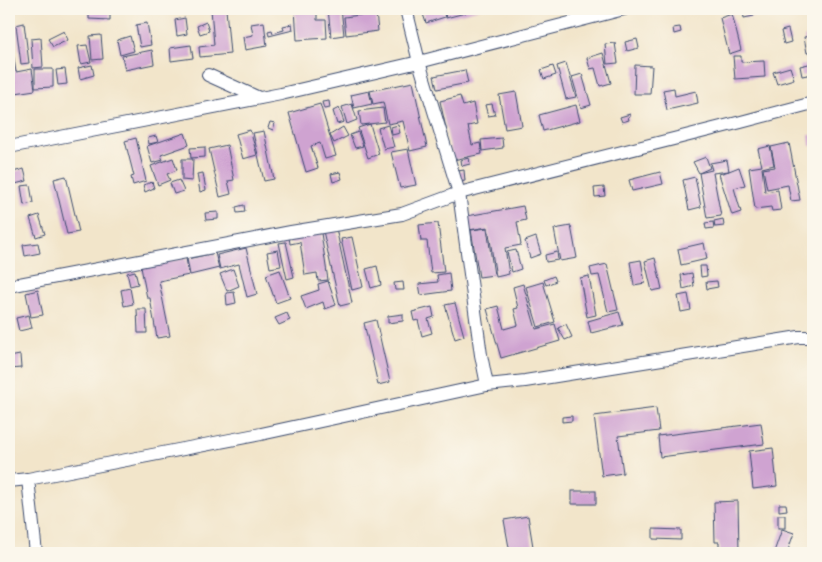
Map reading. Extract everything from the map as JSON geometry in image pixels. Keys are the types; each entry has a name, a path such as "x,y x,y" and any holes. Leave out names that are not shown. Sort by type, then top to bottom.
{"street":[{"path":"406,9 419,62 459,194 481,355 487,385"},
{"path":"9,147 259,98 419,62 624,9"},
{"path":"208,75 259,98"},
{"path":"9,286 292,232 402,214 459,194 813,103"},
{"path":"9,481 28,479 260,434 487,385 525,381 789,339 813,337"},
{"path":"28,479 36,553"}],"building":[{"path":"89,9 110,10 110,20 89,19"},
{"path":"211,9 226,9 230,54 200,57 199,47 214,45"},
{"path":"295,9 317,9 317,20 326,20 327,38 297,40"},
{"path":"328,9 341,9 344,35 331,37"},
{"path":"442,9 445,17 426,23 422,11"},
{"path":"444,9 480,9 446,18"},
{"path":"753,10 754,16 744,18 743,12"},
{"path":"376,13 378,31 346,35 344,17"},
{"path":"732,14 741,50 729,54 720,18"},
{"path":"185,18 187,34 177,36 175,20"},
{"path":"206,22 209,31 200,34 197,26"},
{"path":"264,22 267,46 245,50 243,37 253,35 251,24"},
{"path":"24,23 29,63 21,64 16,25"},
{"path":"147,23 151,45 140,47 136,25"},
{"path":"292,24 293,30 269,36 268,31 272,30 273,33 284,30 283,26"},
{"path":"680,27 681,32 674,34 673,28"},
{"path":"788,29 791,42 784,44 781,31"},
{"path":"64,31 68,40 53,47 48,39"},
{"path":"101,35 103,59 92,60 90,36"},
{"path":"130,36 134,51 120,55 117,40"},
{"path":"811,36 813,52 807,53 804,37"},
{"path":"41,38 43,67 33,68 31,39"},
{"path":"637,39 639,48 627,51 625,42"},
{"path":"615,43 618,63 607,64 605,44"},
{"path":"87,45 91,62 81,64 78,46"},
{"path":"191,45 193,58 171,61 170,48"},
{"path":"152,50 154,64 125,70 122,56"},
{"path":"13,53 16,72 32,69 35,90 9,94 9,54"},
{"path":"603,53 611,83 600,86 595,68 590,69 587,58"},
{"path":"733,56 741,56 741,62 764,61 765,77 735,79"},
{"path":"566,63 576,97 566,99 557,66"},
{"path":"813,63 813,74 802,76 800,66"},
{"path":"92,65 94,75 80,79 78,68"},
{"path":"635,65 652,66 650,94 634,94"},
{"path":"553,66 556,75 544,79 541,70"},
{"path":"790,67 794,79 777,84 773,72"},
{"path":"35,69 53,69 53,87 35,88"},
{"path":"65,69 67,84 58,85 56,70"},
{"path":"465,70 468,83 437,89 434,76"},
{"path":"582,74 591,105 581,108 572,77"},
{"path":"413,82 427,147 410,151 403,121 388,124 383,102 373,104 370,91"},
{"path":"674,88 675,96 696,91 698,103 667,110 663,90"},
{"path":"369,91 372,104 354,108 351,95"},
{"path":"516,92 522,126 505,129 499,95"},
{"path":"460,96 463,106 473,103 477,124 468,126 472,145 480,143 482,154 453,160 440,101"},
{"path":"329,101 330,108 324,109 322,102"},
{"path":"320,104 336,156 325,159 320,143 311,146 318,168 306,172 289,113"},
{"path":"352,104 357,120 347,124 342,107"},
{"path":"492,104 495,115 488,116 485,105"},
{"path":"576,105 580,121 543,131 539,115"},
{"path":"339,108 344,122 337,124 333,111"},
{"path":"383,108 385,122 361,125 359,111"},
{"path":"630,114 629,120 622,122 620,117"},
{"path":"270,122 275,123 273,130 268,128"},
{"path":"370,124 379,154 368,158 358,128"},
{"path":"388,125 394,147 384,149 378,128"},
{"path":"398,125 400,133 392,135 391,127"},
{"path":"343,127 348,136 334,143 330,135"},
{"path":"250,130 257,155 243,159 236,134"},
{"path":"264,131 274,179 264,181 253,133"},
{"path":"358,132 363,146 355,148 350,135"},
{"path":"185,133 189,145 161,155 163,160 152,163 147,146"},
{"path":"809,135 813,135 813,146 810,146"},
{"path":"156,136 158,142 149,144 148,138"},
{"path":"136,138 146,181 133,185 131,177 134,176 125,141"},
{"path":"502,138 503,148 482,151 481,140"},
{"path":"789,143 800,200 791,201 788,185 767,189 763,169 775,167 771,147"},
{"path":"227,145 234,180 228,181 231,194 220,197 209,149"},
{"path":"770,146 774,165 762,168 765,192 778,190 781,210 772,211 771,207 755,209 749,168 762,166 758,149"},
{"path":"205,147 205,157 191,158 190,148"},
{"path":"408,149 416,185 400,188 391,152"},
{"path":"706,157 710,168 699,173 693,162"},
{"path":"173,158 177,170 167,174 170,180 158,185 151,166"},
{"path":"469,158 470,164 462,166 461,160"},
{"path":"182,159 193,159 192,181 182,180"},
{"path":"727,160 729,171 713,173 721,216 707,218 699,173 712,170 710,163"},
{"path":"739,167 745,185 734,188 741,212 732,215 719,174"},
{"path":"24,169 27,181 11,185 12,189 9,190 9,173"},
{"path":"464,170 465,181 459,182 458,171"},
{"path":"340,172 342,179 333,182 331,174"},
{"path":"660,172 663,184 632,191 629,180"},
{"path":"203,173 206,190 200,192 197,174"},
{"path":"66,176 79,232 67,234 54,179"},
{"path":"695,177 701,207 689,210 683,180"},
{"path":"179,180 184,191 174,194 170,183"},
{"path":"152,182 154,188 145,192 143,185"},
{"path":"30,185 33,203 24,205 21,186"},
{"path":"604,187 605,196 595,197 594,188"},
{"path":"244,205 245,212 237,213 236,207"},
{"path":"523,206 526,220 517,222 521,245 505,248 509,274 496,277 488,227 469,230 467,216"},
{"path":"218,212 218,219 206,220 205,213"},
{"path":"813,212 813,230 812,230 810,213"},
{"path":"39,215 45,234 36,237 30,218"},
{"path":"723,219 724,226 715,227 714,221"},
{"path":"713,222 714,228 706,229 705,223"},
{"path":"438,223 444,272 431,273 427,241 421,241 419,225"},
{"path":"571,226 577,258 560,261 554,229"},
{"path":"336,228 352,303 340,306 323,231"},
{"path":"487,228 494,275 479,277 471,230"},
{"path":"321,233 328,280 318,281 317,273 305,275 300,242 290,244 289,237"},
{"path":"352,237 363,287 352,290 341,239"},
{"path":"536,237 541,254 530,258 525,241"},
{"path":"286,242 294,277 287,279 279,243"},
{"path":"38,243 40,253 25,256 23,245"},
{"path":"704,243 707,259 681,265 678,249"},
{"path":"246,248 257,294 247,297 239,264 220,269 217,255"},
{"path":"278,250 281,266 270,268 267,252"},
{"path":"516,250 521,269 512,272 507,252"},
{"path":"557,252 558,260 546,262 545,255"},
{"path":"215,253 219,268 190,275 187,259"},
{"path":"186,258 189,275 159,281 170,336 157,338 150,298 147,298 141,267"},
{"path":"655,258 662,289 652,291 645,261"},
{"path":"641,260 645,283 634,285 630,262"},
{"path":"607,264 618,310 608,312 599,275 592,276 590,268"},
{"path":"377,266 381,285 371,288 366,269"},
{"path":"700,266 706,266 707,276 701,277"},
{"path":"233,269 239,286 227,291 220,274"},
{"path":"280,270 290,298 276,303 266,275"},
{"path":"135,271 138,284 130,286 127,273"},
{"path":"449,273 451,291 421,295 419,284 438,282 437,275"},
{"path":"692,273 694,286 683,289 681,275"},
{"path":"554,276 556,281 546,285 544,280"},
{"path":"589,276 596,315 587,317 580,278"},
{"path":"328,281 336,305 325,309 323,302 306,309 301,296 319,290 318,284"},
{"path":"717,281 718,287 707,289 706,282"},
{"path":"403,282 404,290 395,290 394,283"},
{"path":"543,282 555,322 538,327 526,287"},
{"path":"523,284 536,329 555,324 560,341 501,358 487,309 498,306 504,329 518,325 514,309 518,308 513,287"},
{"path":"130,288 133,304 124,306 121,290"},
{"path":"38,290 43,315 31,317 26,293"},
{"path":"234,292 236,303 227,305 226,293"},
{"path":"688,294 691,310 681,312 678,296"},
{"path":"455,303 464,336 455,339 445,305"},
{"path":"432,307 434,317 428,319 432,333 422,336 418,320 414,321 412,312"},
{"path":"137,309 146,309 147,333 138,333"},
{"path":"619,312 623,325 591,333 588,321"},
{"path":"287,313 290,320 279,325 275,318"},
{"path":"403,314 403,321 388,323 388,316"},
{"path":"29,315 32,328 19,331 16,318"},
{"path":"376,320 390,382 378,385 364,323"},
{"path":"566,324 572,337 565,340 558,328"},
{"path":"20,355 21,368 9,369 9,357"},
{"path":"656,408 659,431 618,436 623,473 602,476 594,416"},
{"path":"572,416 572,421 562,422 562,417"},
{"path":"761,423 764,444 660,457 658,436"},
{"path":"773,448 777,486 753,489 749,451"},
{"path":"572,491 596,491 596,504 572,504"},
{"path":"738,501 739,553 719,553 719,542 715,542 714,502"},
{"path":"779,504 786,504 787,510 779,511"},
{"path":"778,515 785,515 785,528 778,528"},
{"path":"528,516 534,553 510,553 504,520"},
{"path":"653,529 681,530 681,540 653,539"},
{"path":"782,529 794,533 787,553 774,552"}]}
